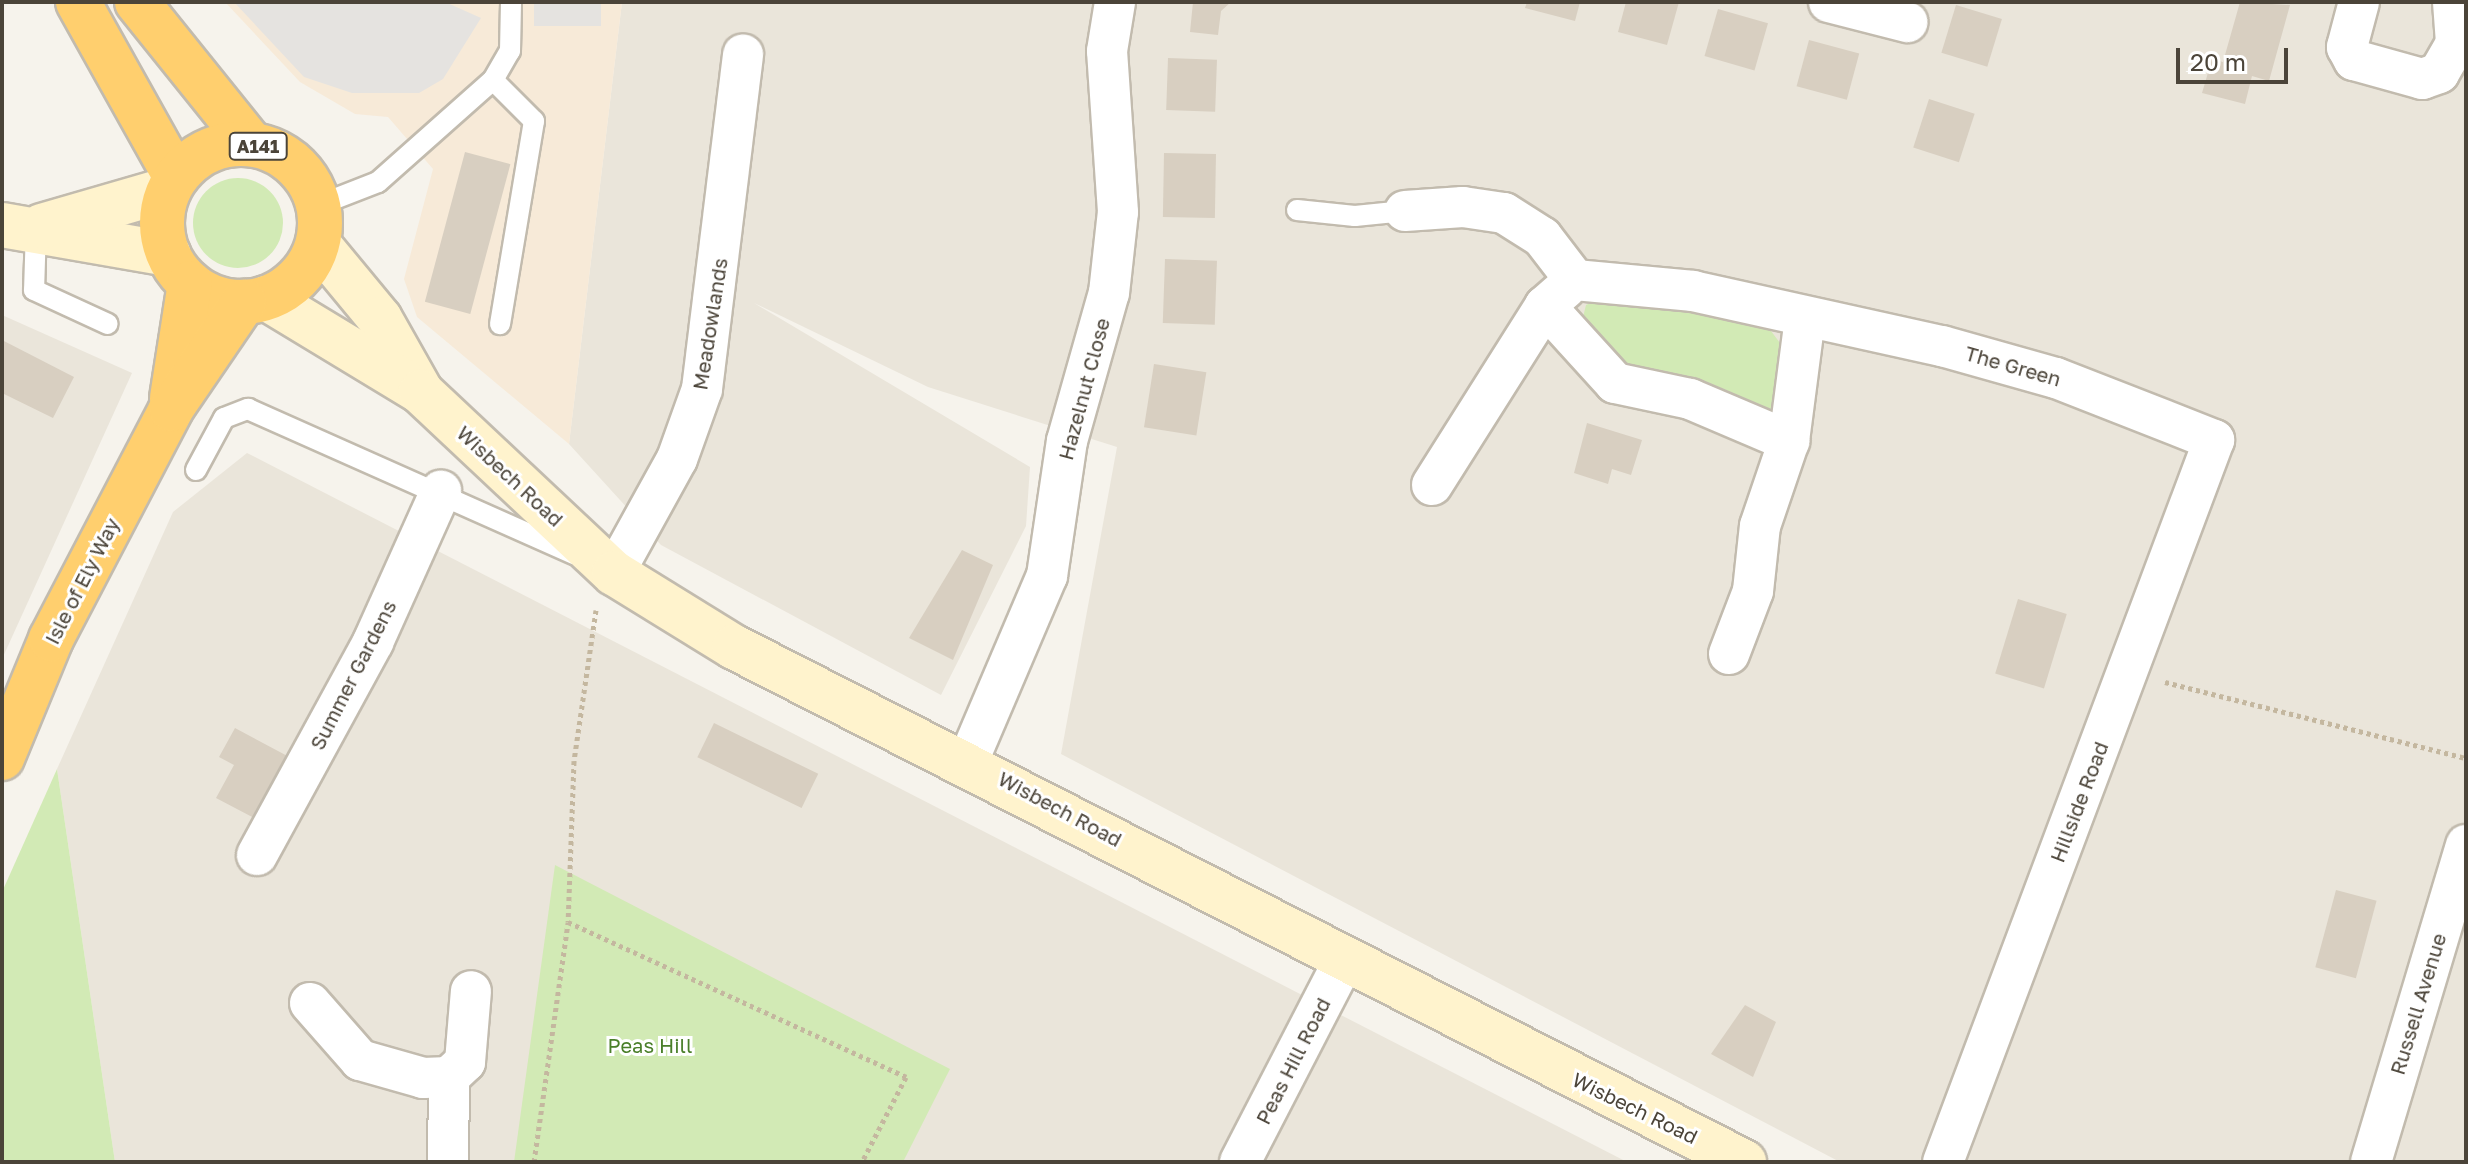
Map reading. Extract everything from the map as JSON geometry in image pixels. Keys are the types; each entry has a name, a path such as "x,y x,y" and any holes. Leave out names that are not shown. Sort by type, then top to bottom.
{"highway":[{"path":"78,2 173,183 163,221 179,268 255,300 289,286 318,224"},
{"name":"A141","path":"137,2 251,144 295,164 318,224"},
{"name":"A141","path":"173,183 209,150 251,144"},
{"name":"Isle of Ely Way","path":"171,409 179,268"},
{"name":"Isle of Ely Way","path":"2,758 51,639 171,409 255,300"}],"main road":[{"path":"19,227 173,183"},
{"name":"Wisbech Road","path":"318,224 380,319 421,392"},
{"path":"19,227 179,268"},
{"name":"Wisbech Road","path":"255,300 421,392 614,573 734,647 968,761 1345,959 1744,1162"}],"street":[{"name":"Hazelnut Close","path":"968,761 1047,576 1067,441 1109,293 1118,212 1107,51 1115,2"},
{"path":"1829,2 1907,22"},
{"path":"2359,2 2347,47 2354,60 2422,79 2439,73 2461,45 2453,2"},
{"name":"Meadowlands","path":"614,573 677,459 702,389 743,55"},
{"path":"1405,211 1463,207 1504,213 1542,237 1575,280 1545,306 1432,485"},
{"name":"The Green","path":"1575,280 1666,287 2056,378 2214,440"},
{"path":"1545,306 1615,383 1690,399 1789,441"},
{"path":"1729,654 1753,591 1760,526 1789,441 1805,317"},
{"name":"Hillside Road","path":"1943,1162 2214,440"},
{"name":"Summer Gardens","path":"257,855 373,642 441,491"},
{"name":"Russell Avenue","path":"2371,1162 2466,845"},
{"name":"Peas Hill Road","path":"1240,1162 1345,959"},
{"path":"310,1003 360,1060 423,1078 449,1077 465,1062 471,991"},
{"path":"448,1162 449,1077"}],"lane":[{"path":"318,224 378,182 493,80 510,51 511,2"},
{"path":"493,80 534,121 500,324"},
{"path":"1297,210 1355,216 1405,211"},
{"path":"19,227 34,290 108,324"},
{"path":"196,470 224,418 248,409 441,491 614,573"}],"path":[{"path":"534,1162 568,922 574,761 591,630 614,573"},
{"path":"2128,673 2466,758"},
{"path":"568,922 906,1077 862,1162"}],"shaded area":[{"path":"225,2 622,2 569,444 417,317 404,279 433,169 388,117 355,114 300,82"},
{"path":"234,2 445,2 481,18 443,79 419,93 352,93 304,77"},
{"path":"534,2 601,2 601,26 534,26"},
{"path":"622,2 2466,2 2466,1162 1840,1162 1061,754 1117,447 928,387 754,303 1030,467 1026,526 941,695 661,545 569,444"},
{"path":"2,315 132,373 2,659"},
{"path":"247,453 1627,1162 115,1162 57,769 173,512"}],"green space":[{"path":"238,178 255,181 270,191 280,206 283,223 280,240 270,255 255,265 238,268 221,265 206,255 196,240 193,223 196,206 206,191 221,181"},
{"path":"1606,296 1765,323 1783,347 1774,417 1621,366 1583,317 1586,305"},
{"path":"57,769 115,1162 2,1162 2,892"},
{"name":"Peas Hill","path":"555,865 950,1069 903,1162 514,1162"}],"building":[{"path":"1193,2 1231,2 1221,11 1218,35 1190,32"},
{"path":"1527,2 1580,2 1575,21 1525,8"},
{"path":"1626,2 1679,2 1667,45 1618,32"},
{"path":"2240,2 2290,5 2269,81 2252,76 2245,104 2202,93 2212,59 2223,62"},
{"path":"1956,5 2002,19 1987,67 1941,53"},
{"path":"1718,9 1768,23 1754,70 1704,56"},
{"path":"1809,40 1859,53 1847,100 1797,86"},
{"path":"1168,58 1217,60 1215,112 1166,110"},
{"path":"1929,99 1975,114 1959,162 1913,148"},
{"path":"465,152 510,164 470,314 425,302"},
{"path":"1164,153 1216,154 1215,218 1163,217"},
{"path":"1165,259 1217,261 1215,325 1163,323"},
{"path":"2,340 74,377 53,418 2,393"},
{"path":"1154,364 1206,372 1196,436 1144,427"},
{"path":"1587,423 1642,440 1631,475 1612,469 1608,484 1574,473"},
{"path":"962,550 993,565 953,660 909,638"},
{"path":"2018,599 2067,614 2044,689 1995,674"},
{"path":"714,723 818,774 802,808 697,757"},
{"path":"235,728 293,759 260,821 216,798 234,765 219,757"},
{"path":"2336,890 2377,901 2356,978 2315,967"},
{"path":"1745,1005 1776,1022 1753,1077 1711,1054"}]}
